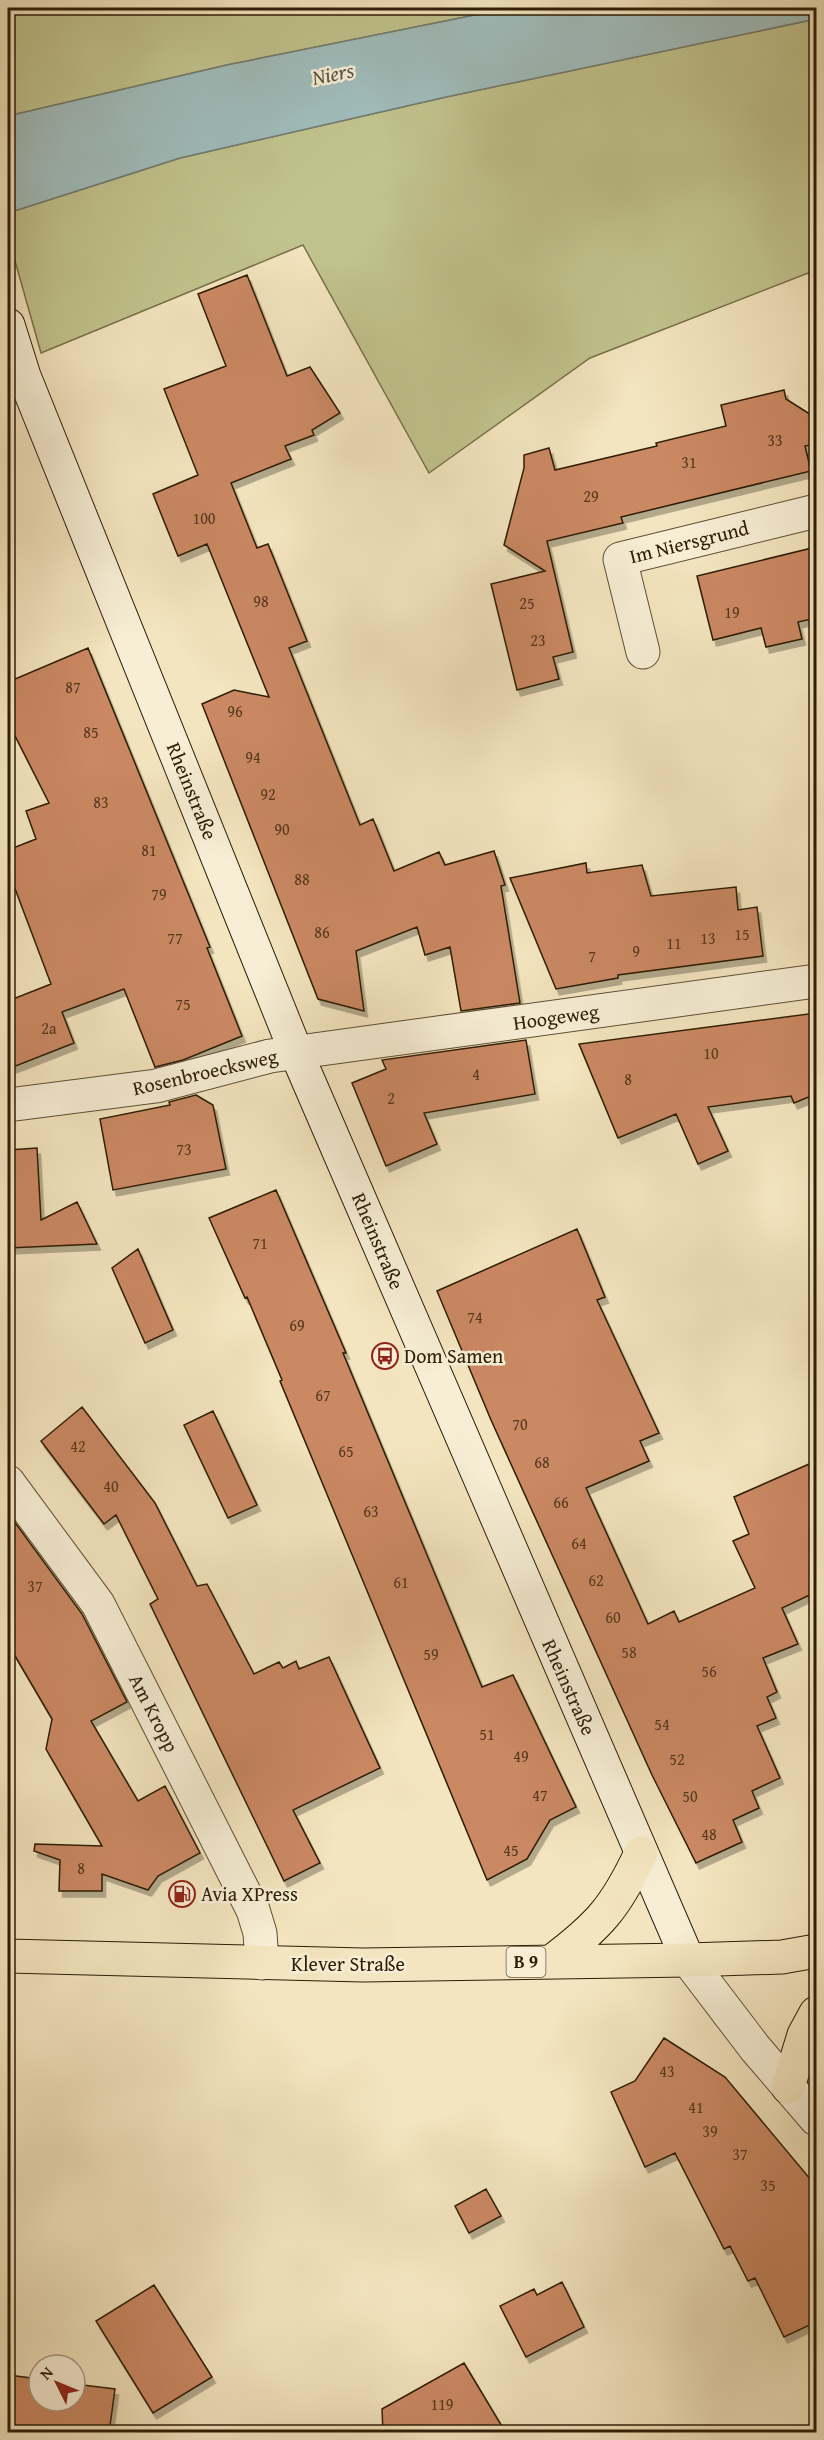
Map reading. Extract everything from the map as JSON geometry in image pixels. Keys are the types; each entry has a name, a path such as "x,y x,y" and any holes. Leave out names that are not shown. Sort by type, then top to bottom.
{"main road":[{"path":"551,1962 589,1934 607,1913 627,1883 641,1852"},
{"name":"B 9","path":"688,1960 782,1957 816,1951"},
{"name":"Klever Straße","path":"8,1956 363,1965 688,1960"},
{"path":"788,2087 804,2035 816,2013"}],"street":[{"name":"Rheinstraße","path":"8,325 16,379 296,1052 688,1960 816,2119"},
{"name":"Im Niersgrund","path":"643,652 620,559 816,511"},
{"name":"Hoogeweg","path":"296,1052 816,981"},
{"name":"Rosenbroecksweg","path":"8,1105 156,1086 270,1056 296,1052"},
{"name":"Am Kropp","path":"8,1482 98,1604 254,1910 260,1934 262,1963"}],"green space":[{"path":"8,8 510,8 227,65 8,116"},
{"path":"816,19 816,270 590,358 429,473 303,245 41,353 8,236 8,213 180,158 446,97"}],"water":[{"name":"Niers","path":"510,8 816,8 816,19 446,97 180,158 8,213 8,116 227,65"}],"building":[{"path":"247,275 287,376 310,367 340,413 312,430 314,435 285,446 291,459 231,483 257,548 268,544 307,641 289,648 360,825 373,819 394,871 439,852 445,865 494,851 505,885 501,886 520,1003 461,1011 450,947 425,955 417,927 356,951 364,1011 318,999 202,704 234,690 269,697 207,544 178,556 153,494 198,475 164,389 226,366 198,294"},
{"path":"784,390 786,399 816,418 816,444 805,446 811,471 621,517 623,523 547,541 573,652 553,657 559,679 517,690 491,584 545,571 504,545 524,468 524,455 549,448 555,470 657,446 656,443 726,426 721,405"},
{"path":"816,547 816,618 798,622 802,639 766,647 761,628 713,640 697,576"},
{"path":"88,648 210,947 207,948 242,1036 183,1060 155,1067 124,989 62,1012 74,1043 8,1069 8,1001 51,984 8,870 8,850 36,839 26,811 49,803 8,722 8,682"},
{"path":"586,863 587,873 642,865 651,896 736,887 738,910 757,907 763,956 618,975 618,978 556,989 510,878"},
{"path":"816,1013 816,1094 794,1103 791,1096 708,1107 728,1151 698,1164 676,1114 618,1138 579,1044"},
{"path":"526,1040 535,1094 424,1113 437,1144 386,1166 352,1083 386,1069 382,1060"},
{"path":"196,1095 213,1105 226,1169 113,1190 100,1119 170,1105 169,1102"},
{"path":"37,1148 41,1220 77,1202 97,1244 8,1248 8,1150"},
{"path":"276,1190 346,1353 343,1353 482,1687 513,1675 576,1807 550,1820 527,1859 487,1880 280,1381 282,1380 247,1297 245,1298 209,1218"},
{"path":"577,1229 605,1297 597,1300 659,1433 640,1441 649,1461 586,1488 648,1624 674,1611 679,1622 755,1588 733,1541 749,1534 734,1497 816,1461 816,1592 782,1608 798,1644 763,1658 777,1692 767,1697 776,1718 757,1726 780,1778 752,1791 759,1808 733,1820 742,1842 696,1863 652,1775 491,1420 437,1291"},
{"path":"138,1249 173,1330 145,1343 112,1268"},
{"path":"82,1407 155,1503 197,1586 207,1584 254,1674 279,1662 283,1668 296,1661 299,1669 329,1657 380,1768 293,1810 320,1863 284,1881 150,1604 158,1599 116,1515 104,1524 41,1441"},
{"path":"213,1411 257,1505 228,1518 184,1425"},
{"path":"8,1513 82,1614 127,1702 91,1721 138,1801 165,1786 200,1853 158,1876 148,1890 102,1874 102,1891 59,1891 60,1860 34,1851 35,1844 102,1846 46,1749 52,1719 8,1644"},
{"path":"664,2038 725,2077 816,2186 816,2322 784,2337 755,2278 748,2281 730,2246 724,2249 675,2153 645,2167 611,2092 635,2081"},
{"path":"486,2189 501,2216 469,2233 455,2206"},
{"path":"562,2282 584,2327 526,2357 500,2306 534,2289 537,2295"},
{"path":"154,2285 212,2377 153,2413 96,2321"},
{"path":"464,2363 506,2433 383,2433 382,2409"},
{"path":"8,2375 27,2377 27,2413 87,2413 87,2386 115,2389 109,2433 51,2433 8,2427"}],"place":[{"name":"Dom Samen","path":"385,1356"},
{"name":"Avia XPress","path":"182,1894"}]}
